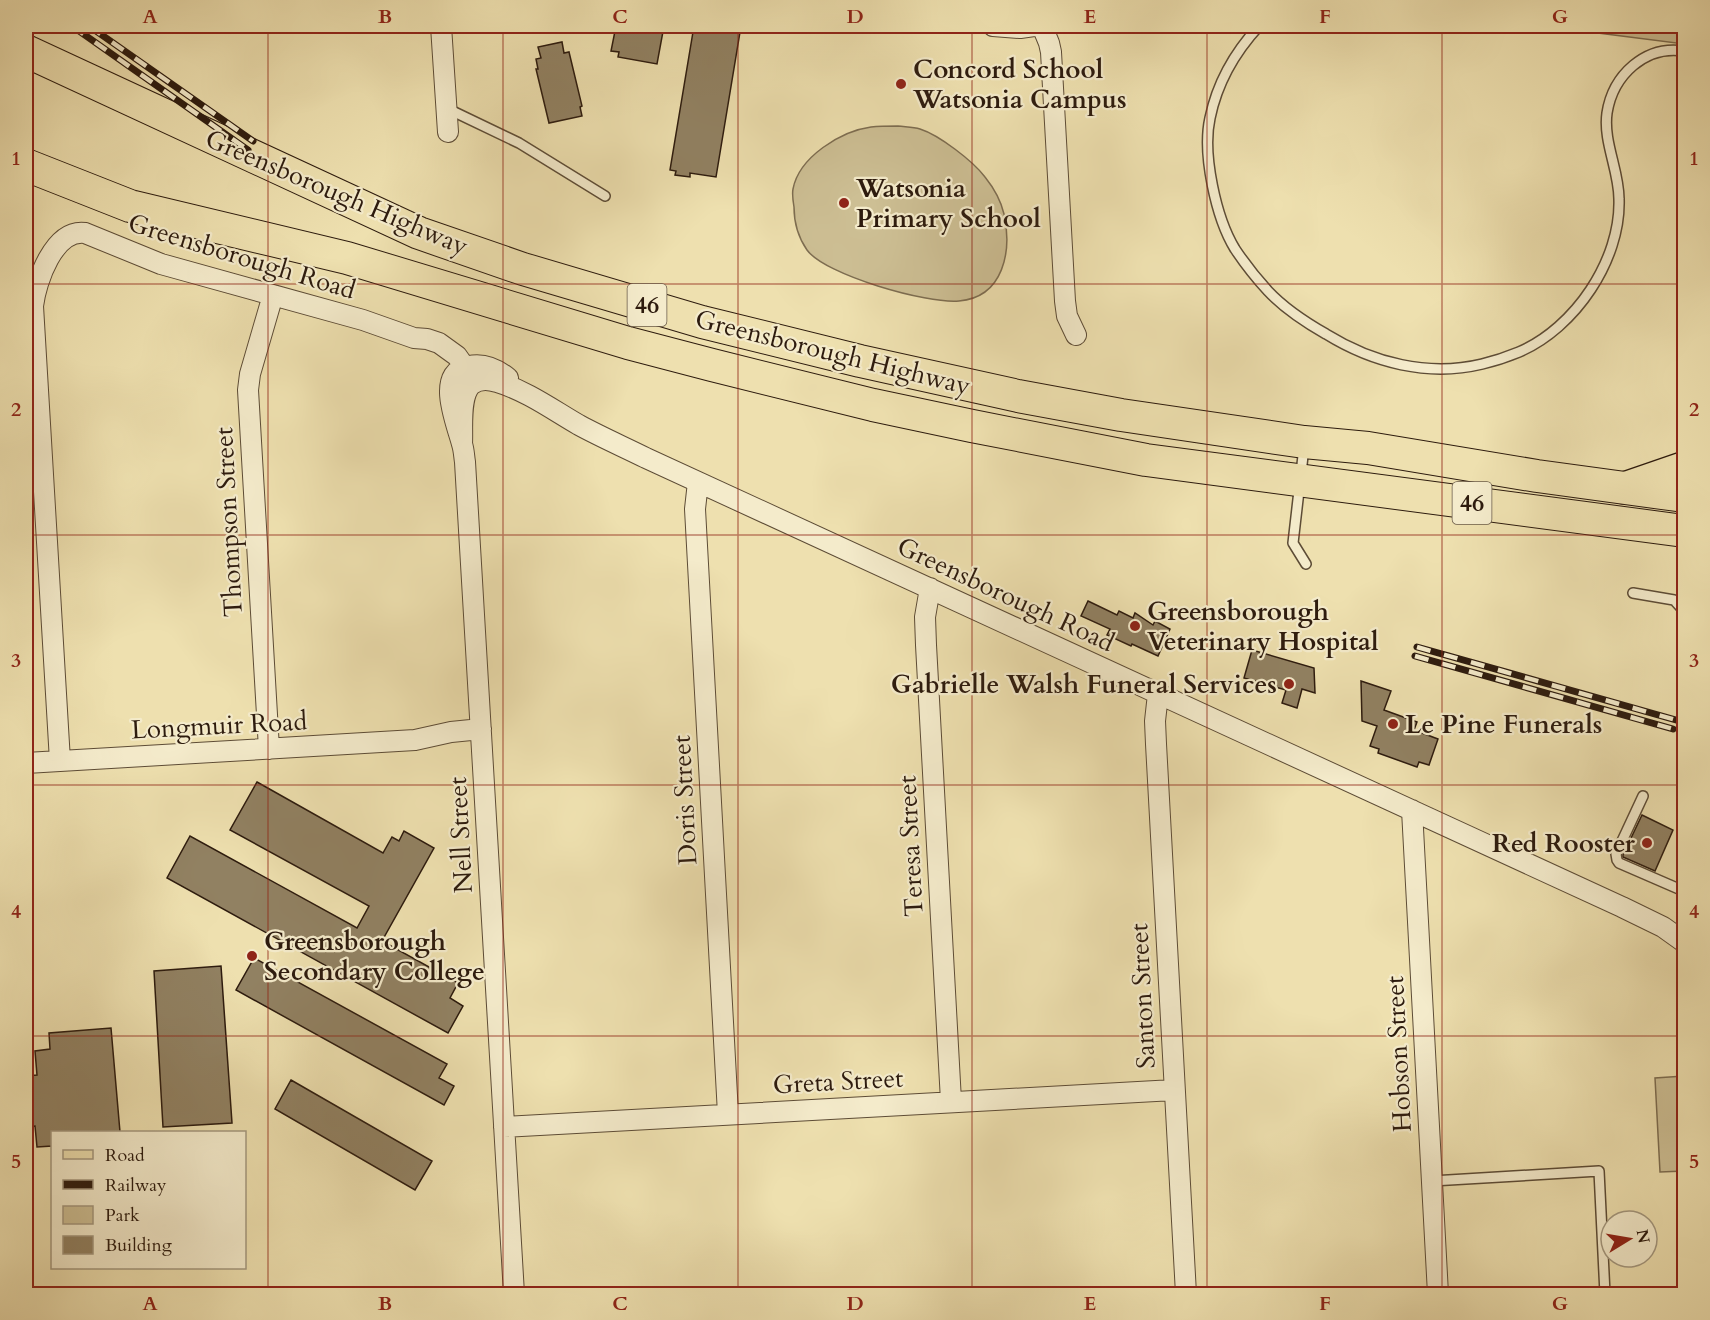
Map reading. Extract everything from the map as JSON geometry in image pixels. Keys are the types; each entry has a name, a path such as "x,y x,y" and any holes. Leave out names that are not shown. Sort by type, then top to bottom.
{"highway":[{"name":"Greensborough Highway","path":"26,51 419,233 523,269 702,322 1007,394 1121,415 1304,442 1368,448 1684,496"},
{"name":"Greensborough Highway","path":"26,165 130,206 347,258 628,343 873,405 1146,460 1684,531"}],"main road":[{"path":"1623,488 1684,467"},
{"path":"1645,526 1684,541"}],"street":[{"path":"441,26 448,132"},
{"path":"993,26 1020,28 1034,26"},
{"path":"1042,26 1050,43 1052,56 1065,302 1067,316 1076,335"},
{"name":"Greensborough Road","path":"60,761 33,306 37,285 47,263 59,245 74,233 85,233 161,264 363,320 414,338 464,375 477,381 496,382 526,394 590,430 698,482 1663,927 1684,933"},
{"name":"Thompson Street","path":"269,749 248,390 250,374 273,295"},
{"name":"Nell Street","path":"464,375 466,391 462,444 466,474 514,1294"},
{"name":"Doris Street","path":"698,482 697,532 728,1114"},
{"name":"Teresa Street","path":"930,588 926,617 926,645 951,1101"},
{"name":"Santon Street","path":"1158,694 1155,721 1156,744 1186,1294"},
{"name":"Longmuir Road","path":"26,763 415,740 451,743 481,735"},
{"name":"Hobson Street","path":"1412,810 1438,1294"},
{"name":"Greensborough Road","path":"1663,927 1684,942"},
{"name":"Greta Street","path":"504,1127 1174,1090"}],"lane":[{"path":"1259,26 1247,39 1224,76 1209,120 1208,168 1219,210 1234,247 1269,292 1305,321 1332,338 1353,349 1401,366 1435,369 1464,369 1520,352 1556,328 1586,296 1609,258 1616,230 1620,200 1607,127 1607,112 1615,88 1621,76 1639,61 1664,50 1684,51"},
{"path":"446,108 519,143 605,196"},
{"path":"1304,442 1293,543 1306,564"},
{"path":"1633,593 1674,600 1684,611"},
{"path":"1643,796 1616,855 1617,860 1619,863 1679,890"},
{"path":"1432,1181 1599,1171 1605,1294"}],"green space":[{"path":"1587,26 1684,26 1684,44 1598,33"},
{"path":"898,126 928,132 955,149 980,171 999,199 1006,228 1005,257 995,281 986,291 974,298 944,301 878,286 834,269 817,259 807,250 801,240 796,224 793,189 797,177 812,156 847,134 871,127"},
{"path":"1684,1076 1684,1171 1660,1172 1655,1078"}],"building":[{"path":"616,26 664,26 657,64 618,57 619,52 611,51"},
{"path":"694,26 741,26 716,177 690,173 690,177 675,175 676,171 670,170"},
{"path":"562,42 564,53 569,52 582,106 580,107 582,116 549,123 536,69 538,69 536,59 541,58 538,47"},
{"name":"Greensborough Veterinary Hospital","path":"1088,601 1117,615 1119,611 1133,618 1135,613 1153,625 1155,621 1170,629 1158,656 1107,635 1110,629 1081,616"},
{"name":"Gabrielle Walsh Funeral Services","path":"1252,650 1314,668 1315,693 1302,689 1297,708 1282,703 1286,690 1244,678"},
{"name":"Le Pine Funerals","path":"1361,681 1391,691 1384,710 1417,722 1414,730 1438,739 1429,765 1419,762 1417,767 1378,753 1379,749 1370,746 1377,726 1362,721"},
{"path":"257,782 383,853 392,837 399,841 404,831 434,848 382,941 458,983 450,998 463,1006 448,1033 167,878 190,836 357,928 369,906 230,830"},
{"name":"Red Rooster","path":"1642,815 1673,830 1655,871 1623,857"},
{"path":"254,958 447,1064 439,1078 454,1086 444,1105 236,990"},
{"path":"221,966 232,1123 163,1127 154,971"},
{"path":"111,1028 120,1131 51,1131 51,1146 37,1147 35,1126 26,1127 26,1076 37,1075 35,1051 50,1049 49,1033"},
{"path":"291,1080 432,1161 415,1190 275,1109"}],"railway":[{"path":"72,26 248,150"},
{"path":"89,26 253,141"},
{"path":"1417,647 1676,720"},
{"path":"1415,656 1673,729"}],"place":[{"name":"Concord School Watsonia Campus","path":"901,84"},
{"name":"Watsonia Primary School","path":"844,203"},
{"name":"Greensborough Veterinary Hospital","path":"1135,626"},
{"name":"Gabrielle Walsh Funeral Services","path":"1289,684"},
{"name":"Le Pine Funerals","path":"1393,724"},
{"name":"Red Rooster","path":"1647,843"},
{"name":"Greensborough Secondary College","path":"252,956"}]}
